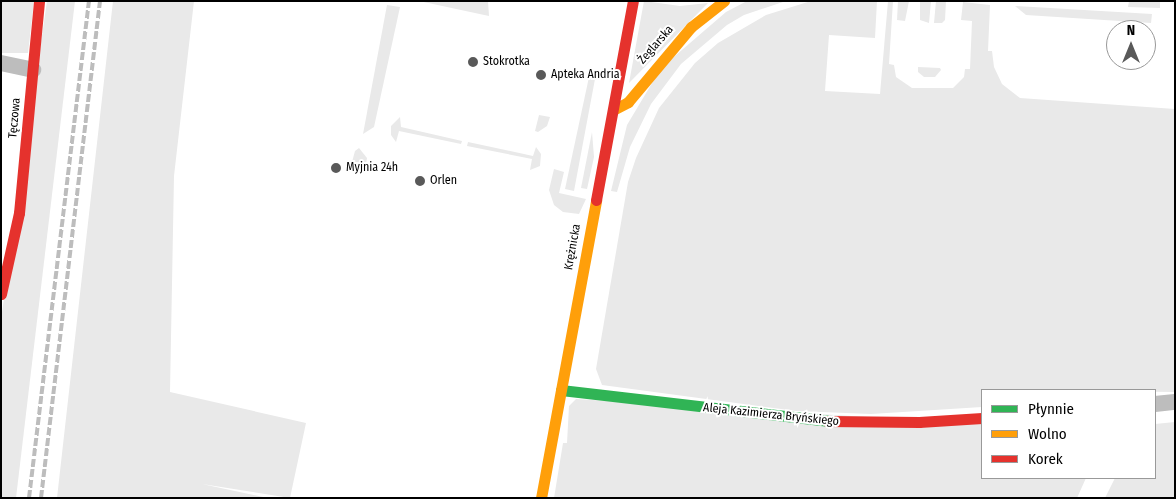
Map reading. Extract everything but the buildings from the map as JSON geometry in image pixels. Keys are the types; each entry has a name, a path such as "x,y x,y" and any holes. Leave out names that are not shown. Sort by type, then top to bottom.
{"street":[{"name":"Tęczowa","path":"1,294 19,213 39,1"},
{"name":"Krężnicka","path":"541,498 633,1"},
{"name":"Żeglarska","path":"613,110 628,102 691,27 724,1"},
{"path":"1,63 33,70"},
{"name":"Aleja Kazimierza Bryńskiego","path":"561,390 806,421 919,422 981,418"},
{"path":"1156,404 1175,402"}],"shaded area":[{"path":"1,1 34,1 28,53 1,53"},
{"path":"47,1 75,1 16,498 1,498 1,319"},
{"path":"113,1 194,1 174,176 170,392 306,423 290,498 202,484 268,498 57,498"},
{"path":"419,1 488,1 489,16"},
{"path":"644,1 680,6 708,3 629,83"},
{"path":"747,1 786,1 744,15 727,25 681,64 651,104 630,147 617,192 611,191 627,125 661,68 726,12"},
{"path":"811,1 877,1 875,38 829,35 825,91 880,94 888,1 893,1 889,64 894,65 896,77 912,88 953,88 964,77 965,69 970,69 972,21 961,20 963,2 990,5 988,51 992,51 994,67 1002,84 1020,98 1175,109 1175,392 1156,392 1156,389 981,389 981,407 871,414 796,411 602,385 596,369 628,182 636,158 659,108 695,63 718,43 766,15"},
{"path":"898,1 909,1 905,21 897,20"},
{"path":"920,1 931,1 929,23 920,20"},
{"path":"936,1 946,1 945,20 942,23 934,23"},
{"path":"1129,1 1160,1 1160,8 1128,7"},
{"path":"387,5 400,7 374,127 363,134"},
{"path":"1015,6 1152,14 1151,20 1106,20 1026,15"},
{"path":"918,67 940,68 941,70 935,77 924,77 918,72"},
{"path":"589,77 595,79 574,191 565,189"},
{"path":"539,115 550,117 547,126 538,132 535,131"},
{"path":"400,117 401,127 462,141 461,144 399,131 396,142 391,135 391,126"},
{"path":"592,132 594,157 587,189 581,188"},
{"path":"468,142 533,156 536,147 541,154 540,166 530,170 532,159 467,146"},
{"path":"359,148 367,158 365,170 361,170 362,164 352,162 355,151"},
{"path":"554,169 564,172 559,193 586,199 579,214 563,212 554,205 549,190"},
{"path":"576,399 981,424 981,479 1086,479 1077,498 554,498 563,443 567,443 569,406"},
{"path":"1175,422 1175,498 1105,498 1114,479 1156,479 1156,424"}],"railway":[{"path":"29,498 89,1"},
{"path":"41,498 100,1"}],"traffic: fast":[{"path":"561,390 827,421"}],"traffic: slow":[{"path":"613,110 628,102 691,27 724,1"},
{"path":"541,498 596,200"}],"traffic: jam":[{"path":"1,294 19,213 39,1"},
{"path":"596,200 633,1"},
{"path":"827,421 919,422 981,418"}],"place":[{"name":"Stokrotka","path":"473,62"},
{"name":"Apteka Andria","path":"541,75"},
{"name":"Myjnia 24h","path":"336,168"},
{"name":"Orlen","path":"420,181"}]}
